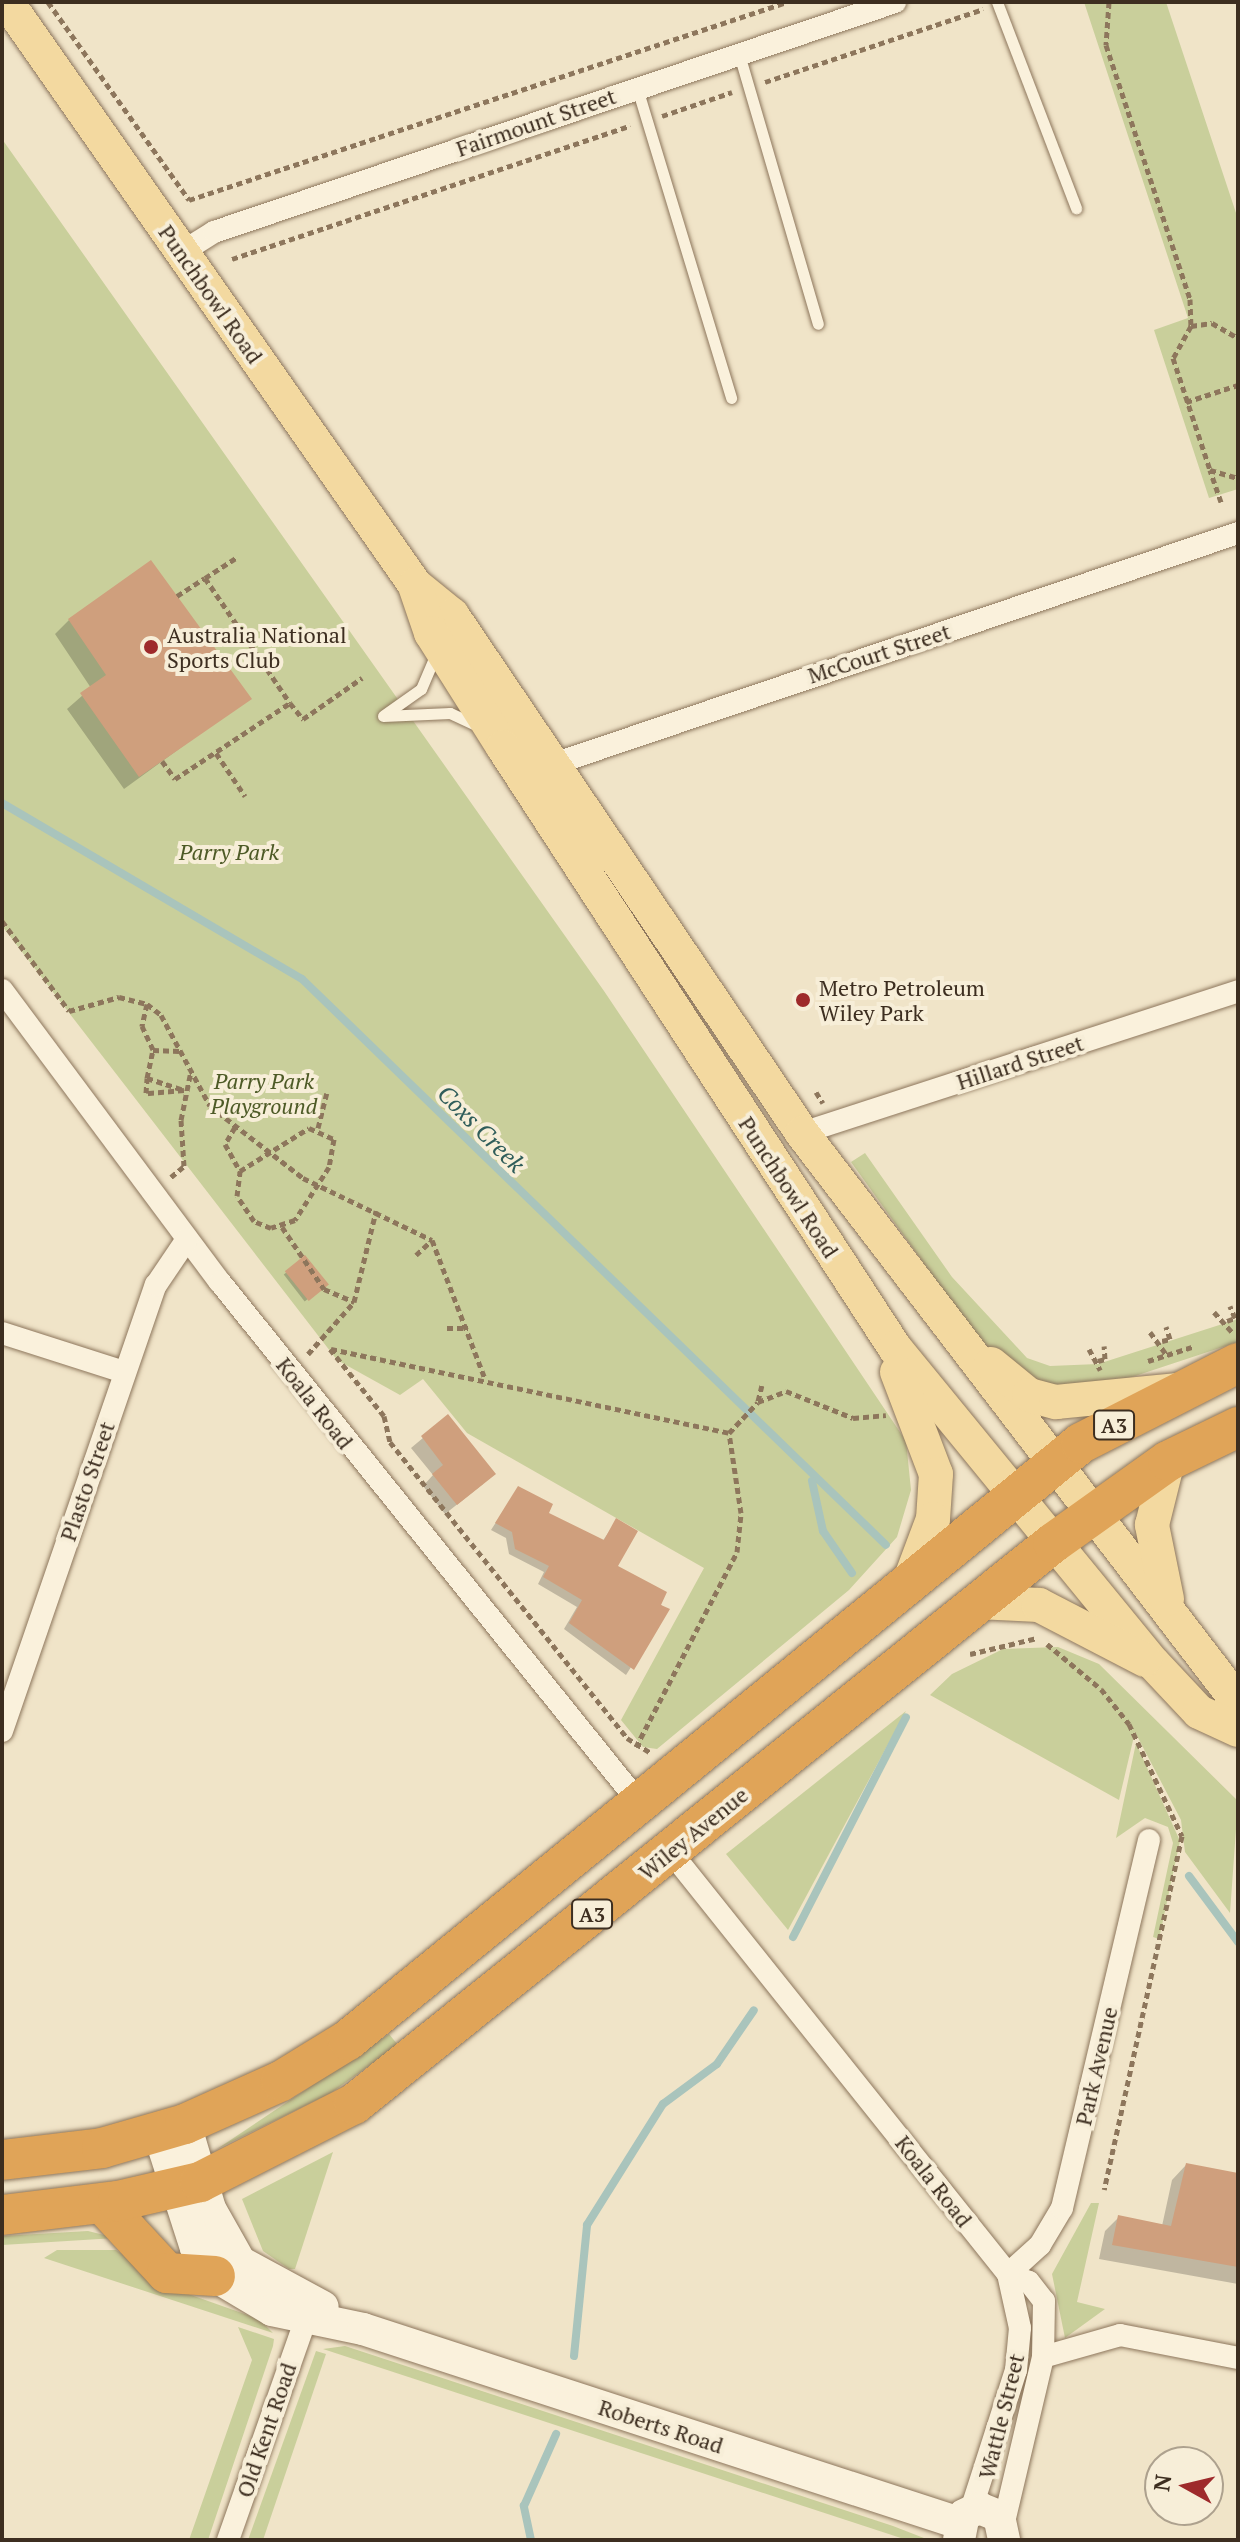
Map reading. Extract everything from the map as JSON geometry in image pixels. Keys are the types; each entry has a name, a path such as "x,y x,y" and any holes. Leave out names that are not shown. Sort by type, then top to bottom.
{"highway":[{"name":"A3","path":"2,2160 102,2148 172,2128 281,2081 348,2040 641,1805 912,1575 1173,1373 1227,1342"},
{"name":"A3","path":"1053,1543 1168,1461 1238,1427"},
{"name":"Wiley Avenue","path":"187,2185 354,2104 1053,1543"},
{"name":"A3","path":"2,2215 103,2204 187,2185"},
{"path":"103,2204 167,2273 215,2276"}],"main road":[{"name":"Punchbowl Road","path":"7,2 415,585 452,615 535,771 895,1348 1153,1663 1199,1712 1238,1730"},
{"name":"Punchbowl Road","path":"415,585 431,633 503,747 535,771 818,1128 937,1318 1238,1702"},
{"path":"937,1318 1029,1395 1088,1401 1133,1389 1173,1373"},
{"path":"895,1348 898,1381 921,1421 936,1474 933,1519 912,1575"},
{"path":"1168,1461 1152,1525 1172,1614"},
{"path":"978,1602 1039,1605 1153,1663"},
{"name":"Roberts Road","path":"172,2128 187,2185 186,2229 215,2276 305,2321 363,2329 963,2524 993,2511 1004,2531"},
{"name":"Roberts Road","path":"187,2185 240,2262 363,2329"}],"street":[{"name":"Fairmount Street","path":"182,252 214,232 895,2"},
{"name":"McCourt Street","path":"535,771 1238,533"},
{"name":"Koala Road","path":"2,990 288,1370 641,1805"},
{"name":"Hillard Street","path":"818,1128 1238,991"},
{"name":"Plasto Street","path":"2,1731 156,1285 187,1239"},
{"path":"2,1333 124,1372"},
{"name":"Park Avenue","path":"1008,2274 1040,2245 1062,2208 1149,1840"},
{"name":"Koala Road","path":"670,1851 1008,2274 1029,2282 1044,2301 1043,2357"},
{"name":"Wattle Street","path":"963,2524 1016,2370 1020,2328 1008,2274"},
{"name":"Old Kent Road","path":"228,2540 305,2321"},
{"path":"1043,2357 1120,2335 1238,2358"},
{"name":"Wattle Street","path":"1004,2531 1043,2357"}],"lane":[{"path":"998,3 1076,208"},
{"path":"739,53 818,324"},
{"path":"637,87 652,119 731,398"},
{"path":"431,633 430,678 383,716 450,713 503,747"}],"path":[{"path":"48,2 189,200 787,2"},
{"path":"1109,2 1106,45 1190,299 1191,326 1173,358 1221,502"},
{"path":"232,259 998,3"},
{"path":"1191,326 1212,323 1238,338"},
{"path":"1186,402 1238,385"},
{"path":"1210,470 1238,478"},
{"path":"177,596 236,558"},
{"path":"205,578 301,720 362,678"},
{"path":"162,761 175,779 290,703"},
{"path":"216,753 245,796"},
{"path":"2,921 69,1011 119,997 147,1004 180,1051 210,1106 235,1127 317,1186 376,1211 432,1240 485,1379"},
{"path":"147,1004 142,1026 153,1050 146,1093 184,1090"},
{"path":"153,1050 180,1051"},
{"path":"155,1190 184,1166 184,1090 191,1071"},
{"path":"147,1078 184,1090"},
{"path":"816,1092 818,1128"},
{"path":"318,1128 327,1093"},
{"path":"235,1127 225,1144 240,1171 237,1196 246,1213 282,1227 324,1289 354,1302"},
{"path":"240,1171 266,1152 318,1128"},
{"path":"282,1227 317,1186 335,1146 318,1128"},
{"path":"288,1370 354,1302 376,1211"},
{"path":"416,1255 432,1240"},
{"path":"1214,1312 1219,1323 1235,1318 1230,1306"},
{"path":"1142,1363 1173,1373 1227,1342 1227,1321"},
{"path":"1150,1332 1155,1344 1170,1339 1166,1327"},
{"path":"447,1328 468,1328"},
{"path":"1162,1341 1173,1373"},
{"path":"1098,1361 1104,1346"},
{"path":"668,1745 650,1753 636,1747 390,1442 384,1416 330,1349 731,1430"},
{"path":"1089,1349 1098,1361 1101,1375"},
{"path":"1087,1378 1116,1371"},
{"path":"758,1402 762,1385"},
{"path":"731,1430 758,1402 786,1391 853,1418 896,1409"},
{"path":"636,1747 737,1552 741,1513 731,1430"},
{"path":"961,1659 1007,1640 1044,1638 1117,1707 1178,1820 1182,1846 1104,2190"}],"green space":[{"path":"1084,2 1166,2 1238,219 1238,489 1209,498 1154,330 1188,318"},
{"name":"Parry Park","path":"2,139 604,991 906,1441 911,1490 897,1537 849,1590 657,1749 643,1747 621,1720 704,1568 467,1433 423,1379 400,1395 337,1360 2,926"},
{"path":"865,1153 952,1277 1027,1358 1050,1366 1098,1364 1238,1319 1238,1342 1126,1379 1048,1388 993,1353 963,1318 851,1162"},
{"path":"1058,1647 1099,1664 1238,1801 1230,1913 1185,1852 1181,1820 1135,1732 1119,1800 930,1695 952,1674 1003,1649"},
{"path":"906,1711 788,1930 726,1854"},
{"path":"1136,1743 1180,1841 1159,1939 1153,1937 1173,1843 1168,1827 1145,1818 1116,1838"},
{"path":"389,2034 398,2045 331,2093 217,2149"},
{"path":"333,2152 295,2269 289,2269 263,2251 242,2199"},
{"path":"1091,2203 1099,2203 1077,2302 1105,2309 1065,2338 1052,2274"},
{"path":"88,2231 116,2238 2,2245 2,2236"},
{"path":"57,2250 116,2250 177,2290 259,2319 273,2333 44,2258"},
{"path":"238,2327 274,2339 273,2346 208,2540 189,2540 252,2360"},
{"path":"345,2346 929,2540 907,2540 323,2349"},
{"path":"316,2351 326,2354 263,2540 248,2540"}],"building":[{"name":"Australia National Sports Club","path":"151,560 252,699 139,777 80,693 106,675 68,619"},
{"path":"305,1255 329,1285 309,1301 285,1271"},
{"path":"448,1414 496,1474 457,1505 432,1474 443,1465 421,1436"},
{"path":"518,1486 553,1504 549,1513 604,1540 616,1518 638,1531 618,1566 667,1592 661,1605 670,1609 634,1670 569,1623 582,1600 543,1577 549,1566 515,1549 512,1532 495,1523"},
{"path":"1186,2163 1238,2173 1238,2267 1112,2245 1118,2215 1171,2226"}],"waterway":[{"name":"Coxs Creek","path":"2,803 302,979 886,1545"},
{"path":"812,1481 823,1531 852,1573"},
{"path":"793,1937 906,1717"},
{"name":"Coxs Creek","path":"1189,1876 1238,1942"},
{"path":"574,2356 587,2225 663,2104 717,2064 754,2010"},
{"path":"531,2540 524,2506 556,2434"}],"place":[{"name":"Australia National Sports Club","path":"151,647"},
{"name":"Metro Petroleum Wiley Park","path":"803,1000"}],"park label":[{"name":"Parry Park Playground","path":"264,1092"}]}
